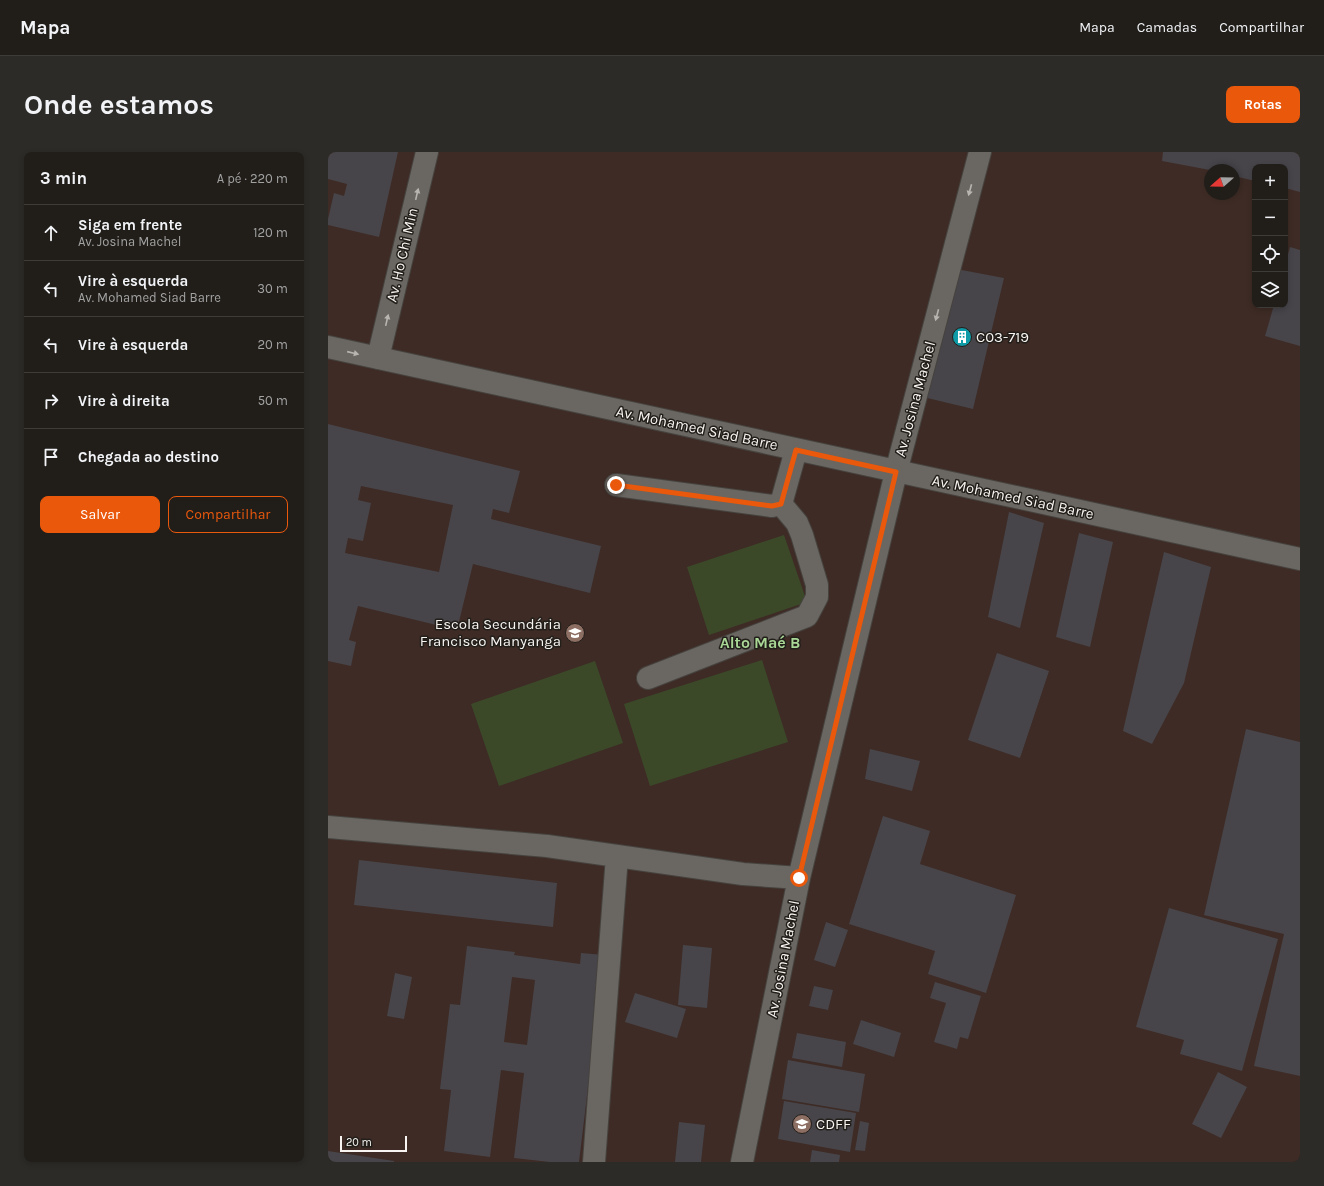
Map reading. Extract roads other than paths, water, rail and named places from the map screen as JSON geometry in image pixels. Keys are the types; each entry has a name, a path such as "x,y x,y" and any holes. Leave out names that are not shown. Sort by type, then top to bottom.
{"street":[{"name":"Av. Ho Chi Min","path":"378,358 427,152"},
{"name":"Av. Josina Machel","path":"742,1162 799,878 896,472 980,152"},
{"name":"Av. Mohamed Siad Barre","path":"328,347 1300,559"},
{"path":"781,504 796,450"},
{"path":"616,485 772,506 781,504"},
{"path":"648,678 807,616 817,597 817,585 802,534 797,523 781,504"},
{"path":"328,827 548,846 743,874 799,878"},
{"path":"594,1162 617,856"}],"place":[{"name":"C03-719","path":"962,337"},
{"name":"Escola Secundária Francisco Manyanga","path":"575,633"},
{"name":"CDFF","path":"802,1124"}],"district":[{"name":"Alto Maé B","path":"760,642"}]}
